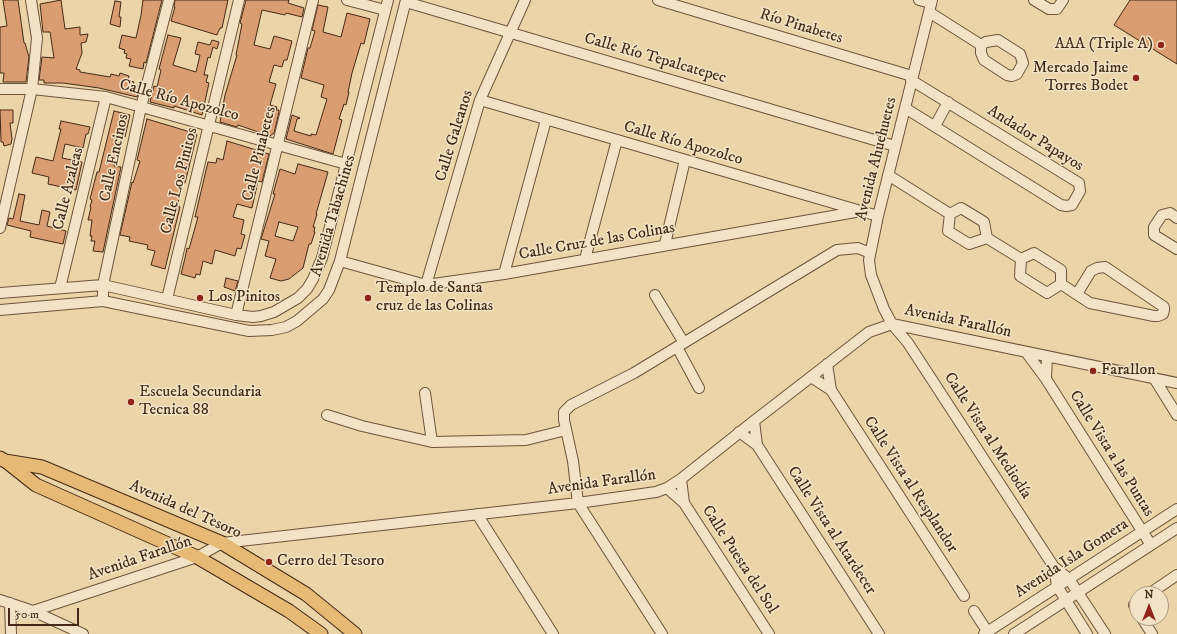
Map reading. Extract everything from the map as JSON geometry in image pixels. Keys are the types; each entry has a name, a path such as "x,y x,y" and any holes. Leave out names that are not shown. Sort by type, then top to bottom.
{"main road":[{"name":"Avenida del Tesoro","path":"3,460 42,467 222,543 306,594 355,634"},
{"name":"Avenida del Tesoro","path":"3,460 36,485 197,557 289,611 321,634"}],"street":[{"path":"0,228 32,89 37,38 31,0"},
{"name":"Calle Encinos","path":"103,301 103,285 141,107 169,0"},
{"name":"Calle Los Pinitos","path":"167,299 239,0"},
{"name":"Calle Pinabetes","path":"236,315 277,144 314,0"},
{"path":"347,0 385,10"},
{"name":"Avenida Tabachines","path":"0,293 103,285 236,315 261,316 274,312 298,298 313,280 322,258 388,0"},
{"name":"Calle Galeanos","path":"426,285 480,100 525,0"},
{"name":"Río Pinabetes","path":"658,0 912,78"},
{"path":"919,0 930,5 981,45"},
{"path":"1034,0 1049,9 1057,9 1063,0"},
{"name":"Avenida Tabachines","path":"0,310 103,301 249,331 272,330 286,327 297,321 323,299 329,290 340,261 406,1"},
{"name":"Calle Río Tepalcatepec","path":"406,1 895,146"},
{"name":"Avenida Ahuehuetes","path":"892,324 884,309 871,275 868,260 930,5"},
{"name":"Andador Papayos","path":"905,108 1061,205 1072,205 1080,191 1079,182 948,102 912,78"},
{"name":"Calle Río Apozolco","path":"0,89 32,89 106,97 346,164"},
{"name":"Calle Azaleas","path":"60,288 106,97"},
{"name":"Calle Río Apozolco","path":"480,100 878,216"},
{"path":"935,126 948,102"},
{"path":"504,274 546,120"},
{"path":"585,259 617,140"},
{"path":"665,244 685,160"},
{"path":"888,175 950,214"},
{"path":"950,214 961,208 984,222 987,238 1021,259"},
{"name":"Calle Cruz de las Colinas","path":"340,261 426,285 504,274 665,244 861,211"},
{"path":"1177,218 1170,213 1162,215 1154,227 1154,235 1177,249"},
{"path":"950,214 948,231 970,244 987,238"},
{"path":"662,634 578,503 573,461 563,416 564,412 571,405 634,373 837,250 858,248 870,253"},
{"path":"1021,259 1034,253 1061,270 1061,284"},
{"path":"1021,259 1020,276 1047,293 1061,284"},
{"path":"1061,284 1090,303 1154,316 1163,314 1164,310 1164,306 1105,267 1097,268 1091,271 1077,294"},
{"path":"655,295 680,345 699,388"},
{"name":"Avenida Farallón","path":"33,611 197,557 222,543 578,503 656,492 667,488 682,479 739,432 869,332 892,324 1177,383"},
{"name":"Calle Vista al Mediodía","path":"892,324 908,343 1054,567 1068,579 1105,634"},
{"name":"Calle Vista a las Puntas","path":"1026,352 1046,379 1151,545"},
{"path":"1046,379 1047,356"},
{"name":"Calle Vista al Resplandor","path":"827,364 831,390"},
{"name":"Calle Vista al Resplandor","path":"811,376 831,390 964,596"},
{"path":"1154,378 1177,415"},
{"path":"425,393 432,442"},
{"path":"327,415 362,426 432,442 526,440 566,430"},
{"name":"Calle Vista al Atardecer","path":"754,421 757,445"},
{"name":"Calle Vista al Atardecer","path":"739,432 757,445 879,634"},
{"name":"Calle Puesta del Sol","path":"682,479 684,503"},
{"name":"Calle Puesta del Sol","path":"667,488 684,503 769,634"},
{"name":"Avenida Isla Gomera","path":"987,633 1177,509"},
{"path":"477,514 553,634"},
{"name":"Avenida Isla Gomera","path":"1014,634 1177,528"},
{"name":"Calle Vista al Mediodía","path":"1054,567 1057,586"},
{"path":"1161,586 1177,575"},
{"path":"1057,586 1087,634"},
{"path":"10,634 5,602 33,611 83,634"},
{"path":"974,610 987,633"}],"building":[{"path":"3,0 18,0 24,43 29,57 26,82 3,82 4,73 0,73 0,27 7,26"},
{"path":"61,0 65,29 80,27 80,35 88,34 86,42 81,43 82,53 76,69 80,70 80,72 110,77 111,74 119,76 120,73 129,76 128,80 134,82 133,85 140,87 137,97 99,88 63,83 44,83 44,80 39,80 42,57 54,58 50,32 43,32 40,4"},
{"path":"143,0 162,0 146,63 144,62 143,69 129,66 131,59 126,58 127,54 124,53 125,50 119,48 122,35 136,38"},
{"path":"175,0 228,0 222,28 220,28 217,35 171,21 175,7"},
{"path":"246,0 289,0 288,3 304,8 302,17 262,10 254,45 270,49 274,36 292,41 287,60 284,60 282,67 274,65 269,82 276,84 270,105 277,107 276,110 279,110 274,133 270,136 238,125 237,127 220,122 225,95 237,55 242,24 240,23"},
{"name":"AAA (Triple A)","path":"1130,0 1177,0 1177,64 1114,25"},
{"path":"115,1 121,2 119,17 121,17 120,27 110,24"},
{"path":"318,5 328,7 323,32 341,37 347,13 370,19 364,44 361,43 352,73 346,105 344,104 339,119 342,120 333,154 286,139 292,115 300,118 297,119 294,131 311,136 311,134 316,135 327,99 321,97 324,85 301,78 308,48 310,48 315,31 312,30"},
{"path":"168,35 181,38 173,65 196,72 200,55 195,54 198,42 210,45 212,40 219,42 217,49 213,47 210,58 208,57 204,75 208,75 206,82 209,83 202,115 174,106 174,108 150,102 154,86 157,87 161,70 159,69"},
{"path":"0,110 13,110 13,123 10,123 12,139 11,144 4,146 3,142 1,142"},
{"path":"114,111 130,115 125,137 121,136 114,166 121,167 103,252 93,251 95,241 91,241 92,236 90,236 92,220 88,220 92,200 90,199 97,172 99,172"},
{"path":"147,119 197,134 185,183 183,183 177,206 180,207 165,269 151,265 155,251 147,249 148,245 129,241 130,237 120,235 132,182 133,183 140,161 137,160"},
{"path":"61,121 90,127 88,134 86,134 83,148 65,144 62,158 82,162 76,190 48,184 49,177 32,173 36,157 53,161 61,129 59,129"},
{"path":"227,141 269,154 262,182 258,181 252,208 237,204 233,217 244,220 241,234 245,235 241,249 237,248 235,256 215,250 212,264 203,261 200,275 196,274 195,278 181,274 187,248 189,249 198,217 195,217 208,162 216,163 217,158 223,160"},
{"path":"298,164 328,172 313,227 315,227 315,232 311,244 309,244 303,268 289,279 281,281 270,278 276,259 265,256 269,241 261,239 275,194 273,194 280,169 295,174","holes":["279,222 298,227 293,241 275,236"]},
{"path":"19,194 25,195 20,221 39,225 42,210 50,212 47,226 66,231 63,244 30,237 31,231 7,225 9,218 13,219"},
{"path":"226,278 238,281 235,291 224,287"}],"place":[{"name":"AAA (Triple A)","path":"1161,45"},
{"name":"Mercado Jaime Torres Bodet","path":"1136,78"},
{"name":"Los Pinitos","path":"200,298"},
{"name":"Templo de Santa cruz de las Colinas","path":"368,298"},
{"name":"Farallon","path":"1093,371"},
{"name":"Escuela Secundaria Tecnica 88","path":"131,402"},
{"name":"Cerro del Tesoro","path":"269,562"}]}
